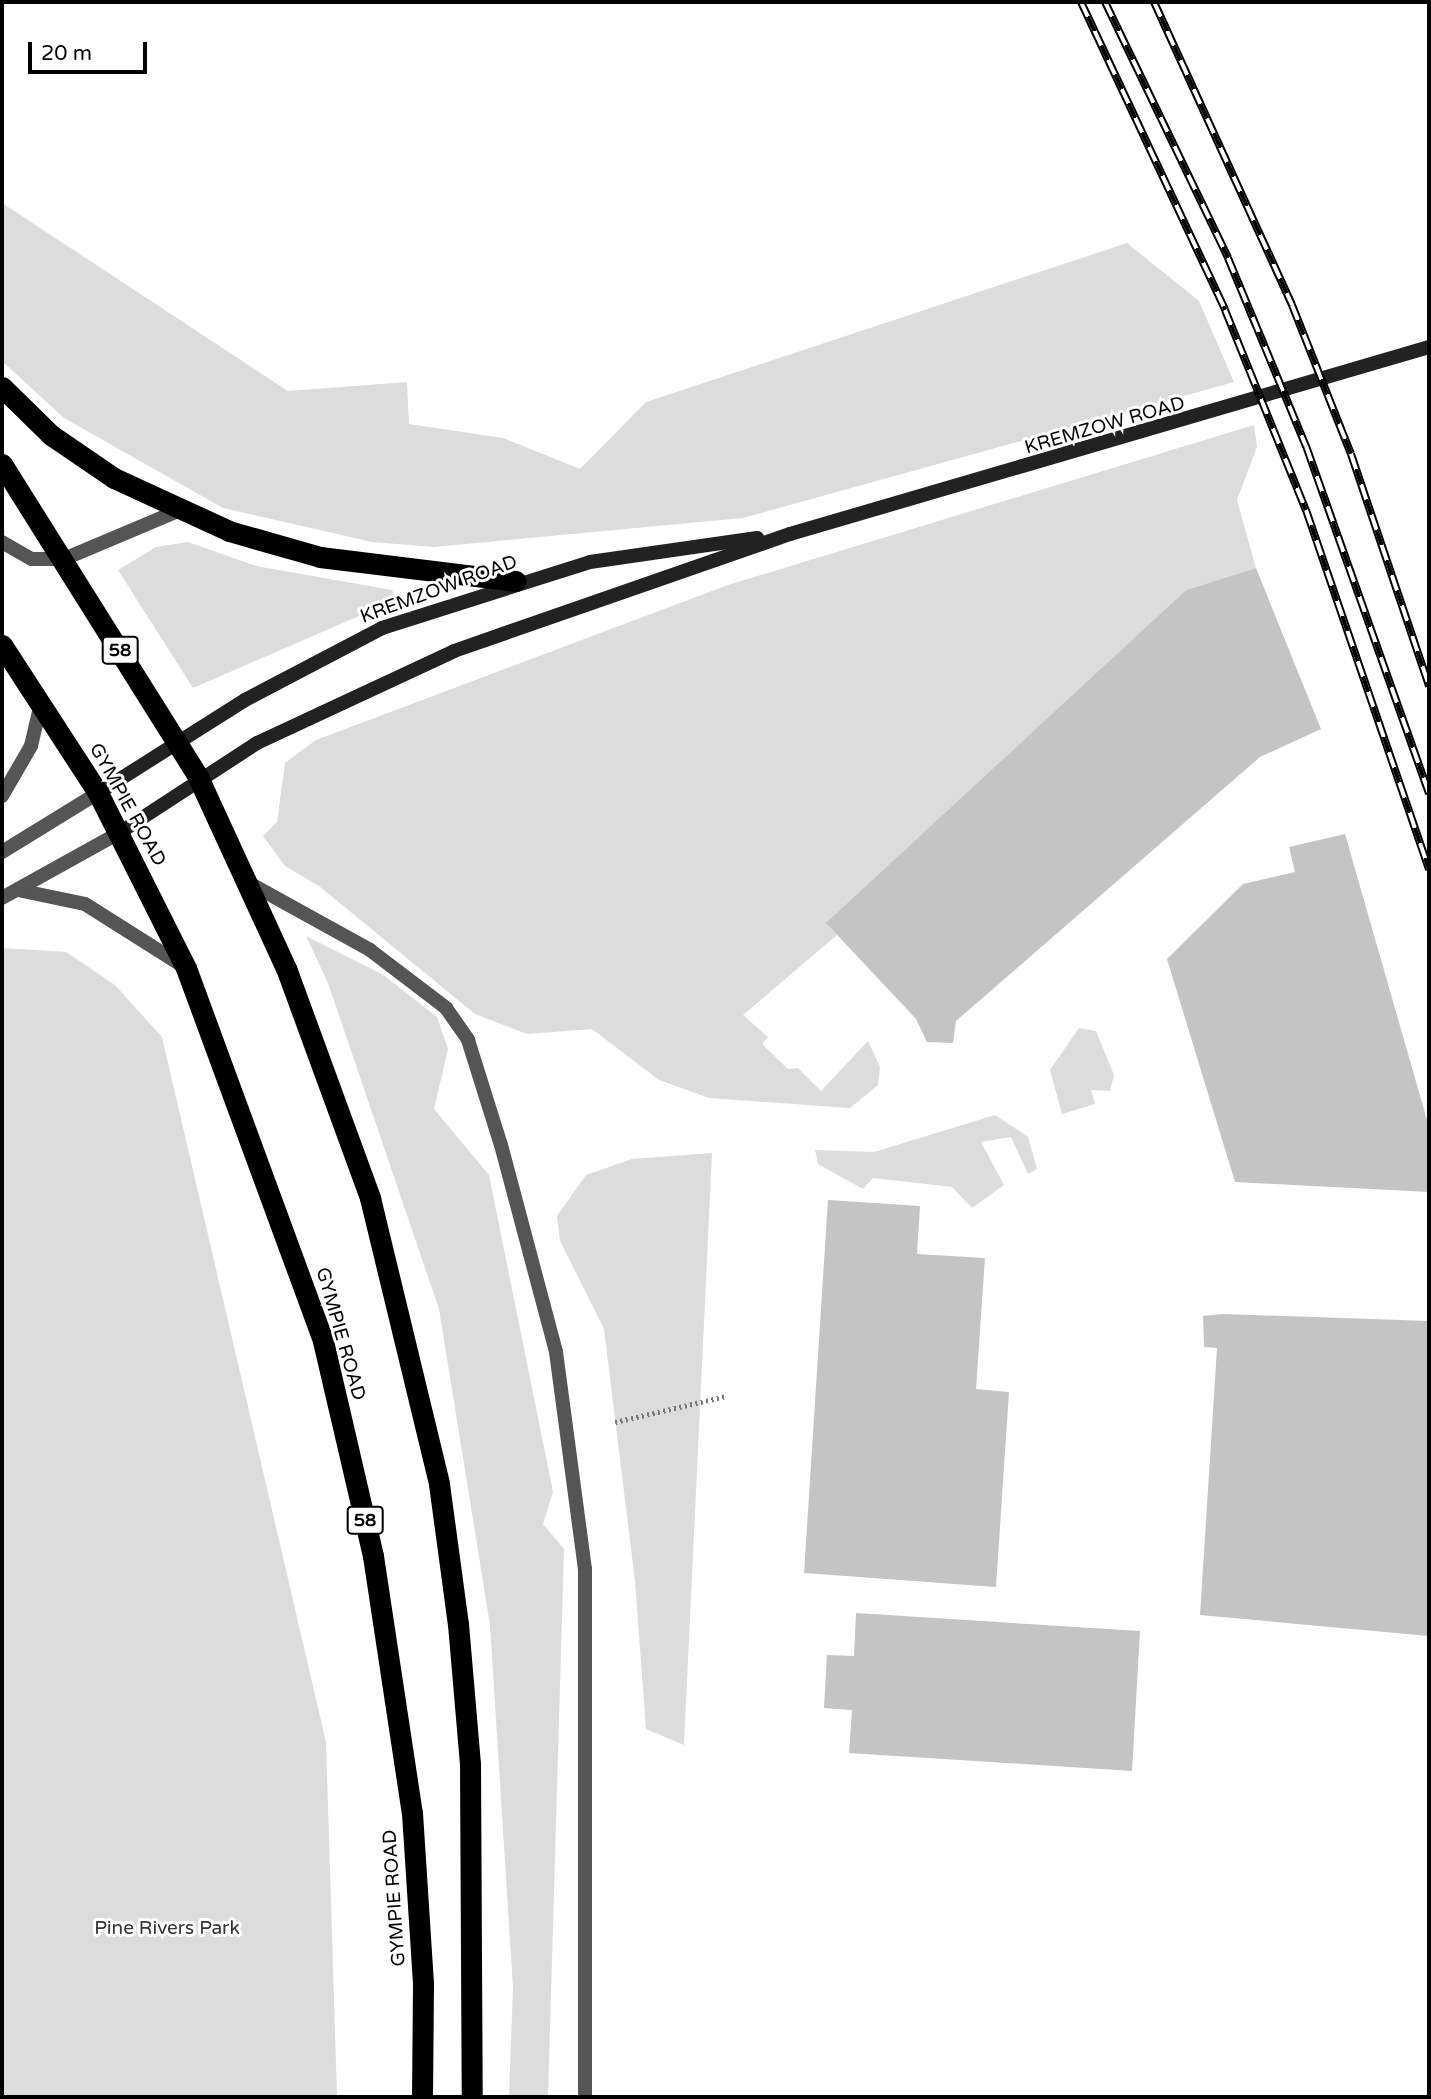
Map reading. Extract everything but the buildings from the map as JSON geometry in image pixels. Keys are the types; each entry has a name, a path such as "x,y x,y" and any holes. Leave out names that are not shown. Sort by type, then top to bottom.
{"highway":[{"path":"2,387 51,435 114,478 180,510 320,557 516,581"},
{"name":"58","path":"2,464 64,559 198,777 326,1068 370,1198 439,1484 470,1765 472,2097"},
{"name":"GYMPIE ROAD","path":"2,645 98,793 186,968 323,1341 373,1556 412,1813 424,1984 422,2097"}],"street":[{"name":"KREMZOW ROAD","path":"119,833 198,777 366,687 790,534 1246,405 1429,347"},
{"name":"KREMZOW ROAD","path":"98,793 176,741 382,628 516,581 590,562 790,534"}],"lane":[{"path":"2,542 32,559 64,559 180,510"},
{"path":"2,796 31,746 41,703"},
{"path":"2,852 98,793"},
{"path":"2,898 119,833"},
{"path":"246,881 370,950 446,1008 468,1040 489,1111 556,1352 585,1569 585,2097"},
{"path":"18,890 85,904 186,968"}],"path":[{"path":"615,1422 727,1396"}],"green space":[{"path":"2,203 288,391 407,382 409,424 503,438 580,469 646,402 1127,243 1199,301 1234,382 743,518 434,547 372,542 223,508 64,418 2,361"},
{"path":"1254,425 1257,447 1237,500 1256,568 1186,590 827,923 837,935 743,1015 768,1037 762,1044 788,1069 798,1068 821,1091 868,1041 880,1067 878,1085 850,1108 709,1098 659,1080 592,1029 527,1034 475,1014 319,886 285,866 263,836 277,822 285,763 316,740 728,585"},
{"path":"188,542 256,566 392,590 396,600 193,688 118,570 156,547"},
{"path":"306,936 382,974 437,1017 448,1049 434,1109 489,1175 553,1492 543,1524 564,1549 548,2097 509,2097 513,1988 490,1625 439,1309 328,983"},
{"name":"Pine Rivers Park","path":"2,948 66,952 115,985 162,1037 326,1742 337,2097 2,2097"},
{"path":"1079,1028 1096,1031 1114,1075 1110,1091 1091,1090 1095,1104 1062,1114 1050,1070"},
{"path":"995,1115 1028,1137 1037,1169 1028,1174 1011,1137 981,1142 1004,1185 972,1208 952,1187 873,1178 863,1189 818,1164 815,1150 874,1152"},
{"path":"712,1153 684,1745 646,1729 635,1581 604,1329 560,1241 557,1216 586,1175 632,1159"}],"railway":[{"path":"1081,2 1225,310 1306,510 1429,870"},
{"path":"1105,2 1228,258 1306,446 1429,794"},
{"path":"1154,2 1292,305 1351,454 1429,686"}]}
